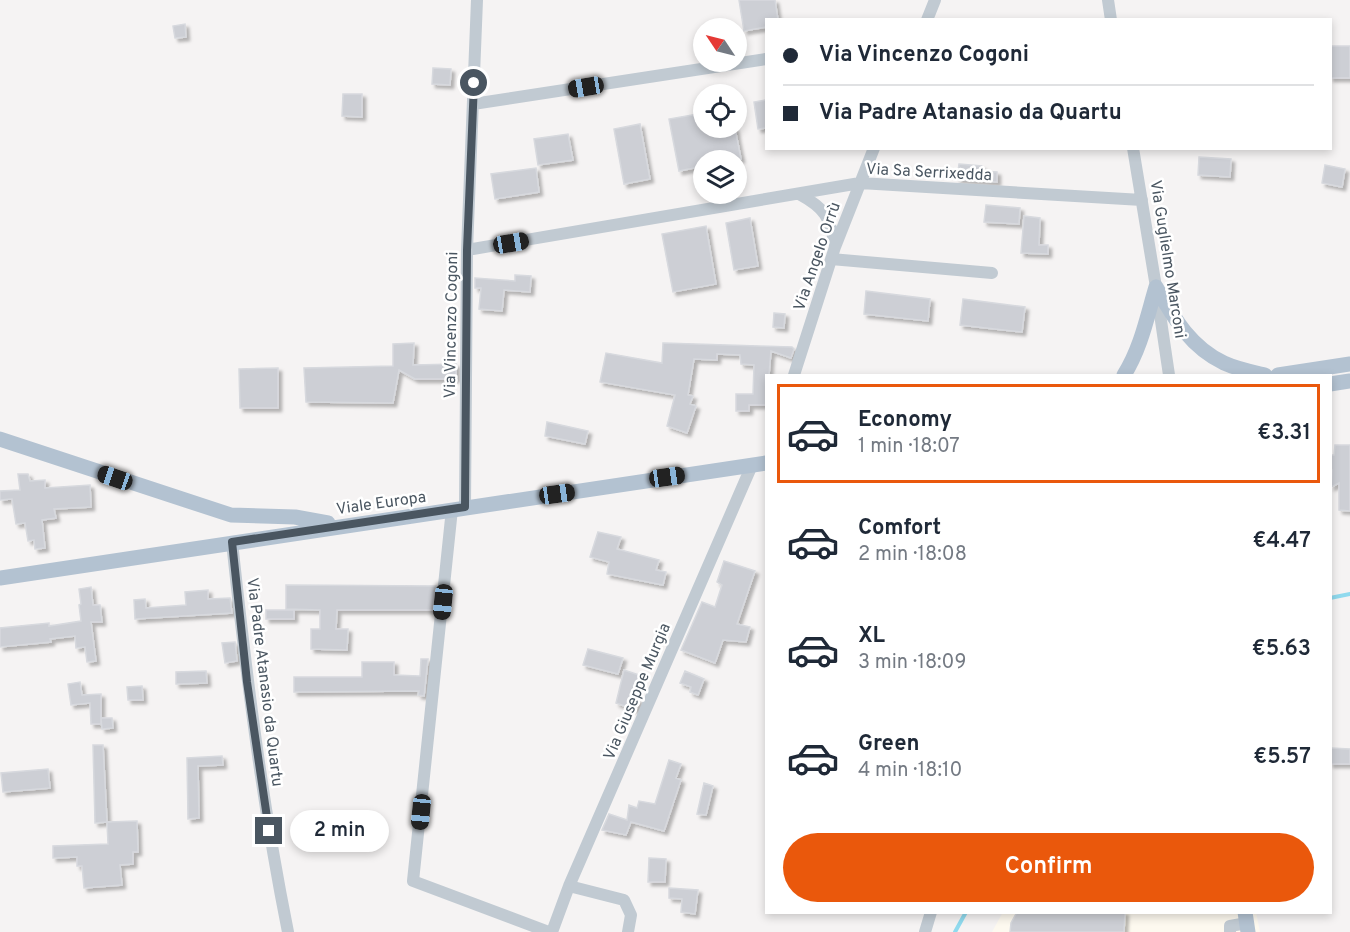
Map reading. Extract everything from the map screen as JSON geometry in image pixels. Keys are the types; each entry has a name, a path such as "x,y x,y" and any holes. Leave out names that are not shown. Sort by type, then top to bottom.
{"main road":[{"path":"1125,374 1142,335 1156,287"},
{"path":"1156,287 1176,321 1188,336 1207,353 1224,363 1262,374"},
{"path":"1285,374 1350,364"},
{"path":"1332,384 1350,381"},
{"path":"0,439 231,515 296,517 343,525"},
{"name":"Viale Europa","path":"0,578 763,462"}],"street":[{"name":"Via Vincenzo Cogoni","path":"477,0 459,508 413,881 550,932"},
{"path":"928,18 936,0"},
{"path":"1108,0 1111,18"},
{"path":"473,104 765,59"},
{"name":"Via Angelo Orrù","path":"794,374 833,253 873,150"},
{"name":"Via Guglielmo Marconi","path":"1133,150 1169,374"},
{"name":"Via Sa Serrixedda","path":"467,250 860,183 1142,200"},
{"path":"799,194 810,200 829,219 833,253 992,273"},
{"name":"Via Giuseppe Murgia","path":"550,932 763,462"},
{"name":"Via Padre Atanasio da Quartu","path":"232,542 247,682 276,873 288,932"},
{"path":"569,886 624,900 631,915 628,932"},
{"path":"925,932 930,914"},
{"path":"1230,932 1230,926 1247,922"}],"shaded area":[{"path":"1002,914 1256,914 1260,932 992,932"}],"building":[{"path":"739,0 775,0 778,18 765,18 765,27 747,30 747,18 742,18"},
{"path":"185,24 186,37 175,38 173,26"},
{"path":"1332,46 1350,46 1350,78 1332,78"},
{"path":"433,68 451,69 450,85 432,84"},
{"path":"343,94 362,94 362,117 342,116"},
{"path":"765,100 765,128 758,129 754,102"},
{"path":"693,115 693,138 737,138 739,150 693,150 693,168 679,171 669,119"},
{"path":"640,124 650,179 624,184 614,129"},
{"path":"568,134 573,160 538,165 534,139"},
{"path":"1199,157 1231,159 1230,177 1198,175"},
{"path":"959,164 982,166 982,171 997,172 997,182 957,179"},
{"path":"1325,165 1345,169 1342,187 1322,183"},
{"path":"536,168 539,192 495,199 491,174"},
{"path":"986,205 1020,208 1019,224 984,222"},
{"path":"1024,216 1040,218 1039,245 1048,245 1048,254 1021,253"},
{"path":"750,218 758,266 734,270 726,223"},
{"path":"706,226 716,284 673,292 662,234"},
{"path":"515,275 531,276 530,292 504,290 502,311 479,309 481,288 475,288 475,278 515,281"},
{"path":"866,291 930,299 928,321 864,314"},
{"path":"963,299 1025,307 1022,332 960,325"},
{"path":"774,313 785,314 784,328 773,327"},
{"path":"414,343 413,365 456,364 456,379 415,379 399,370 393,403 306,402 304,368 393,366 393,344"},
{"path":"663,343 792,347 794,349 791,358 771,351 769,374 765,374 765,405 749,405 749,411 736,411 736,394 753,394 754,365 741,364 740,355 717,354 717,360 694,359 688,395 693,396 690,404 696,406 687,433 667,426 675,395 600,382 606,353 662,363"},
{"path":"278,368 278,408 240,408 239,369"},
{"path":"547,422 588,431 585,444 545,436"},
{"path":"1335,445 1350,445 1350,511 1339,510 1339,483 1332,486 1332,455 1334,455"},
{"path":"18,474 28,474 30,481 45,480 45,488 90,485 91,507 54,509 56,518 42,520 45,548 35,549 34,540 28,541 25,523 16,524 12,499 0,500 0,491 20,490"},
{"path":"598,532 621,537 617,549 659,560 656,570 666,572 663,585 607,574 609,562 590,557"},
{"path":"724,561 755,571 737,624 750,627 746,642 723,640 715,663 681,650 702,602 715,607 722,585 717,582"},
{"path":"286,585 436,586 433,610 337,610 336,629 348,629 347,650 311,649 311,629 320,629 320,610 286,609"},
{"path":"91,587 93,605 100,605 102,622 91,622 96,661 87,662 85,647 76,648 75,636 50,639 51,642 0,647 0,628 49,623 49,626 81,621 79,589"},
{"path":"208,590 208,599 230,598 232,613 135,619 134,600 145,599 146,608 186,605 185,592"},
{"path":"266,610 294,610 294,619 266,619"},
{"path":"235,642 237,661 225,663 222,643"},
{"path":"588,649 623,658 618,674 583,665"},
{"path":"421,659 428,659 424,696 418,695 419,691 294,692 294,677 362,677 362,662 394,662 394,675 420,676"},
{"path":"624,670 639,675 633,697 639,700 636,710 616,703"},
{"path":"206,671 207,683 176,684 176,672"},
{"path":"685,671 704,679 698,695 690,692 691,687 680,683"},
{"path":"80,682 82,695 101,694 101,724 91,724 90,703 71,705 68,684"},
{"path":"142,686 143,700 128,700 127,687"},
{"path":"101,718 112,718 113,728 102,729"},
{"path":"93,745 103,745 107,822 95,823"},
{"path":"1332,748 1350,749 1350,764 1332,764"},
{"path":"222,756 223,765 198,766 199,818 188,819 187,758"},
{"path":"669,760 681,764 676,778 681,780 664,831 631,822 626,835 602,830 609,814 627,820 629,805 637,808 639,801 655,804"},
{"path":"48,769 50,788 3,792 1,773"},
{"path":"704,783 713,786 706,815 697,814"},
{"path":"137,821 138,852 133,852 133,864 120,865 122,885 84,888 82,866 77,866 77,857 53,858 53,846 108,844 107,822"},
{"path":"649,858 666,859 665,882 648,882"},
{"path":"669,888 698,890 695,914 681,912 682,899 669,898"},
{"path":"1016,914 1125,914 1124,932 1010,932 1011,923"}],"waterway":[{"path":"1332,598 1350,594"},
{"path":"955,932 965,914"}],"route":[{"path":"269,831 247,682 232,542 465,507 467,250 474,83"}]}
